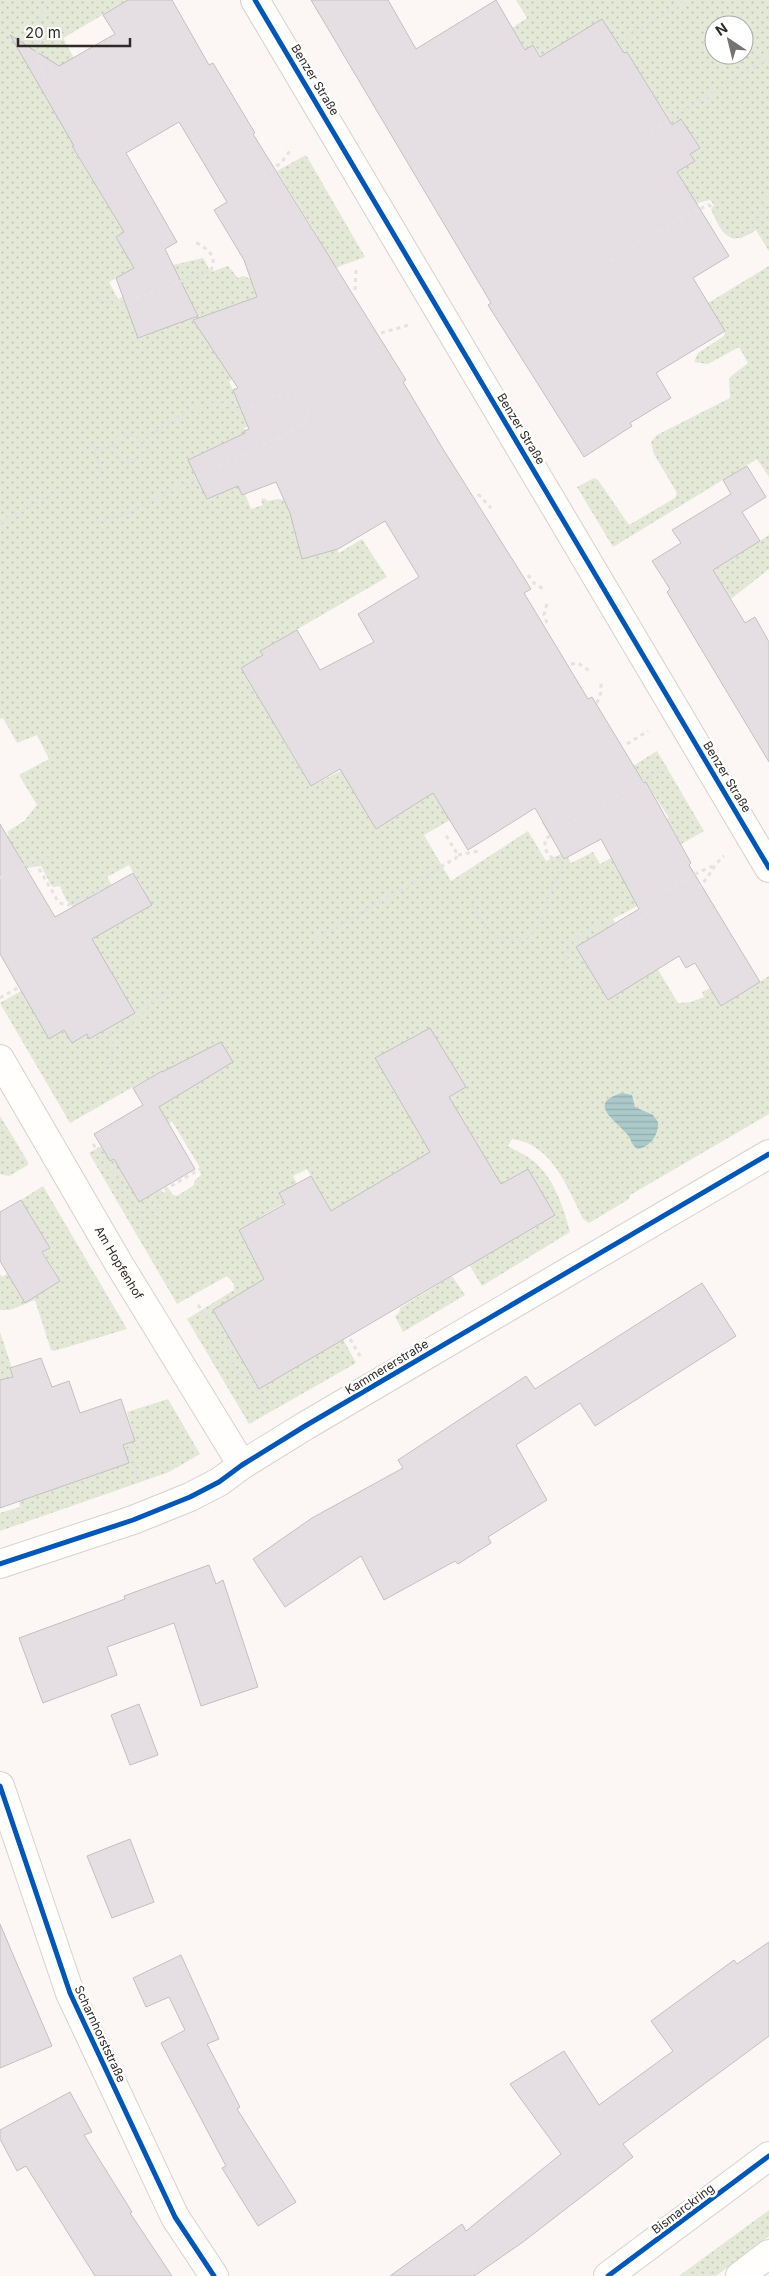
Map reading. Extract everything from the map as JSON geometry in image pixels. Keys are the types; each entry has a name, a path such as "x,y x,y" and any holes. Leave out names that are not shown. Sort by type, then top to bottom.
{"street":[{"name":"Benzer Straße","path":"255,0 769,868"},
{"name":"Am Hopfenhof","path":"0,1059 124,1272 242,1465"},
{"name":"Kammererstraße","path":"0,1564 133,1520 190,1497 219,1482 242,1465 769,1154"},
{"name":"Scharnhorststraße","path":"0,1786 70,1993 175,2217 214,2276"},
{"name":"Bismarckring","path":"608,2276 769,2156"},
{"path":"740,2276 769,2254"}],"path":[{"path":"45,76 38,56 35,28 48,0"},
{"path":"606,50 687,0"},
{"path":"651,132 769,57"},
{"path":"264,175 281,163 292,148"},
{"path":"604,265 687,215 708,205 712,206 727,233 736,236 746,234 756,223 769,197"},
{"path":"97,300 122,304 211,270 214,259 211,252 195,242"},
{"path":"354,290 356,270"},
{"path":"381,333 408,326 413,322"},
{"path":"141,441 195,408 215,405 230,406 241,411 276,395 295,400"},
{"path":"96,523 128,513 239,456 291,432 303,422 309,410"},
{"path":"94,452 113,446 119,436 128,434 141,441"},
{"path":"113,446 116,458 125,463 130,463 141,455 141,441"},
{"path":"92,445 102,474 95,478"},
{"path":"0,523 56,492"},
{"path":"478,494 491,508"},
{"path":"528,575 534,583 545,590"},
{"path":"547,603 544,614 547,622"},
{"path":"571,664 578,663 591,672"},
{"path":"597,702 601,692 601,682"},
{"path":"628,744 652,729"},
{"path":"471,904 487,932 494,937 516,940 532,933 542,920 550,892 563,866 546,852 544,839 672,763"},
{"path":"444,832 458,855"},
{"path":"316,939 458,855 479,851"},
{"path":"698,888 708,879 716,865 726,855"},
{"path":"0,878 24,865 53,856"},
{"path":"35,862 58,903 62,905 68,905 104,888"},
{"path":"563,968 571,942 603,923 637,924 642,921 655,899 694,874 716,865"},
{"path":"0,998 21,986"},
{"path":"100,1037 129,1026 156,997 171,991"},
{"path":"110,1032 113,1051 110,1065"},
{"path":"93,1144 146,1224 151,1220 161,1192 200,1169"},
{"path":"524,1236 538,1259"},
{"path":"198,1306 231,1354 232,1363 238,1374 254,1386 274,1416"},
{"path":"350,1339 364,1362"},
{"path":"142,1443 130,1447 142,1488"}],"green space":[{"path":"0,0 128,0 63,38 74,58 51,71 74,145 72,147 124,232 116,237 133,266 137,267 109,282 118,299 147,285 173,265 203,258 211,272 228,266 238,278 243,276 251,279 257,297 196,319 209,344 225,333 264,369 229,381 248,426 244,428 253,453 245,494 251,509 263,505 261,500 264,498 268,501 284,500 292,516 322,525 339,553 362,539 387,577 260,651 263,655 241,668 258,697 279,684 312,726 284,742 311,786 362,760 366,813 376,829 405,811 423,778 450,820 424,835 451,881 528,831 546,861 561,854 564,860 568,857 571,863 593,852 600,864 611,858 628,888 641,904 613,919 614,924 657,968 678,1003 691,1002 704,997 702,992 710,988 721,1006 769,976 769,1114 630,1195 629,1199 589,1223 583,1219 564,1181 548,1158 538,1149 512,1139 508,1146 532,1160 552,1183 561,1203 570,1232 482,1286 435,1208 341,1228 307,1169 293,1176 297,1184 279,1194 284,1203 239,1230 266,1279 274,1275 322,1352 343,1339 356,1363 249,1424 187,1319 234,1290 234,1284 227,1276 177,1304 89,1153 101,1146 110,1161 114,1159 139,1202 161,1190 164,1193 169,1189 173,1195 177,1196 194,1185 194,1181 201,1175 199,1166 172,1121 169,1124 159,1107 176,1096 161,1071 70,1123 0,1003 21,991 64,1030 72,1042 87,1034 90,1039 134,1013 78,947 139,912 130,897 143,889 129,865 107,877 122,902 73,907 66,900 60,886 53,887 51,885 41,866 26,868 0,841 9,835 7,832 24,821 37,805 19,775 49,759 37,735 17,743 3,718 0,719","holes":["153,298 164,328 139,338 127,308"]},
{"path":"516,0 769,0 769,251 756,230 739,238 728,236 715,218 711,209 714,205 710,200 701,202 666,223 646,191 695,161 690,154 699,148 681,119 672,124 627,52 609,63 571,109 534,45 526,50 512,28 527,18"},
{"path":"306,155 365,257 310,277 282,259 318,237 277,171"},
{"path":"769,266 769,477 757,459 613,547 577,487 594,478 598,480 629,525 675,498 677,493 654,454 651,442 657,435 730,398 729,378 748,363 739,347 708,364 694,362 698,353 724,336 725,331 708,303"},
{"path":"769,535 769,569 731,599 713,570"},
{"path":"657,751 704,831 681,844 667,819 669,818 646,782 551,837 542,823"},
{"path":"0,1116 28,1162 28,1165 9,1176 0,1174"},
{"path":"43,1186 127,1329 54,1351 51,1350 35,1300 10,1310 0,1310 0,1274 2,1277 7,1274 25,1302 60,1281 43,1252 50,1248 21,1200"},
{"path":"452,1276 465,1295 403,1332 395,1316 399,1313 400,1308"},
{"path":"0,1332 12,1368 10,1369 13,1377 0,1380"},
{"path":"32,1394 64,1486 129,1463 123,1445 135,1441 127,1412 168,1399 200,1454 169,1472 0,1531 0,1513 20,1507 18,1498"},
{"path":"769,2210 769,2236 716,2276 679,2276"}],"water":[{"path":"622,1093 632,1095 635,1107 653,1115 658,1122 653,1140 642,1148 638,1149 634,1146 629,1136 606,1112 606,1102"}],"building":[{"path":"128,0 172,0 209,65 213,63 255,133 253,134 406,380 403,382 443,449 531,589 524,593 588,699 592,697 644,783 646,782 691,863 689,865 760,982 721,1006 695,963 686,968 679,956 608,1000 576,947 639,909 601,839 564,859 535,808 468,850 433,793 376,829 340,769 311,786 241,668 263,655 260,651 297,630 320,670 374,642 358,614 419,577 385,521 338,549 302,559 290,513 276,482 242,495 238,486 207,499 188,460 245,433 244,431 249,429 233,390 238,388 193,320 257,297 244,260 214,210 227,202 179,122 126,153 177,242 165,249 198,316 138,338 116,278 134,268 116,237 124,232 72,146 74,146 10,35 59,66 115,34 103,15"},
{"path":"311,0 388,0 416,49 496,0 525,50 533,45 540,57 602,19 624,53 627,52 672,125 681,119 700,148 690,154 695,161 677,172 729,256 693,278 725,331 656,373 671,398 630,423 632,426 584,457 488,305 491,303"},
{"path":"747,466 766,497 742,512 760,541 713,570 745,623 755,617 769,642 769,762 667,592 670,589 652,561 681,543 672,530 731,494 723,480"},
{"path":"0,824 55,917 133,873 152,905 92,939 135,1013 89,1039 87,1034 72,1043 64,1030 49,1039 0,954"},
{"path":"430,1028 466,1087 449,1097 501,1184 528,1169 555,1215 259,1389 213,1310 264,1279 239,1230 285,1204 279,1193 311,1176 331,1211 430,1152 375,1058"},
{"path":"221,1042 233,1062 159,1107 195,1169 139,1202 114,1159 110,1161 94,1134 143,1105 133,1088 162,1071"},
{"path":"21,1200 50,1248 42,1252 60,1281 25,1303 0,1261 0,1212"},
{"path":"702,1283 736,1336 595,1426 580,1403 516,1445 547,1500 488,1537 491,1543 458,1564 455,1561 384,1600 361,1556 285,1607 253,1559 312,1518 403,1468 398,1460 526,1376 535,1389"},
{"path":"41,1358 52,1387 69,1381 80,1413 121,1399 135,1441 123,1445 129,1463 0,1508 0,1380 13,1377 10,1368"},
{"path":"209,1565 216,1584 223,1580 258,1687 201,1706 174,1623 107,1647 117,1675 43,1703 19,1638 125,1599 124,1596"},
{"path":"139,1704 158,1755 130,1765 111,1715"},
{"path":"130,1839 154,1902 112,1918 87,1856"},
{"path":"0,1924 52,2046 0,2068"},
{"path":"769,1942 769,2036 623,2144 633,2157 523,2242 474,2276 390,2276 462,2224 466,2231 561,2154 510,2084 564,2051 599,2105 673,2051 651,2021 734,1960 737,1964"},
{"path":"181,1955 219,2039 207,2044 240,2107 237,2109 296,2202 258,2226 222,2168 226,2166 161,2043 185,2030 169,1997 146,2007 133,1978"},
{"path":"70,2092 92,2132 84,2135 132,2212 130,2213 172,2276 95,2276 26,2166 17,2171 0,2139 0,2130"}],"cycle path":[{"path":"255,0 769,868"},
{"path":"0,1564 133,1520 190,1497 219,1482 242,1465 305,1426 769,1154"},
{"path":"0,1786 70,1993 175,2217 214,2276"},
{"path":"608,2276 769,2156"}]}
